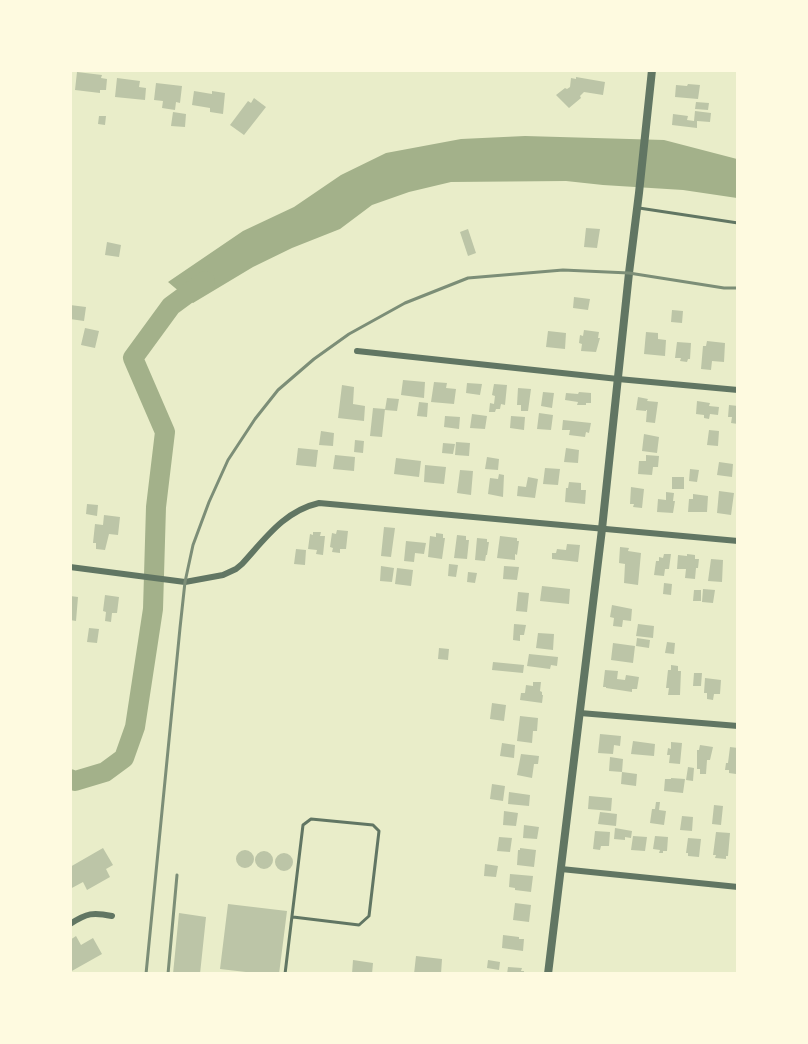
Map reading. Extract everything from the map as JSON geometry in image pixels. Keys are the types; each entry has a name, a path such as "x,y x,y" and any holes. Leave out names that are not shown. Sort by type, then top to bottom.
{"street":[{"path":"548,974 602,529 652,70"},
{"path":"357,351 738,390"},
{"path":"70,567 185,582 230,573 242,564 279,523 300,509 319,503 738,541"},
{"path":"580,713 738,726"},
{"path":"561,869 738,887"},
{"path":"70,924 83,915 95,912 112,916"}],"lane":[{"path":"638,208 738,223"},
{"path":"285,974 303,825 311,819 373,825 379,831 369,916 359,925 292,917"}],"shaded area":[{"path":"525,136 664,140 737,159 737,198 683,190 566,181 451,182 409,192 372,205 340,229 292,248 253,267 193,303 168,282 243,231 294,207 341,175 386,153 461,139"}],"building":[{"path":"77,72 102,75 101,78 107,79 106,90 100,90 100,93 75,90"},
{"path":"576,77 605,82 603,95 584,92 581,98 569,108 556,95 570,87 571,78 576,79"},
{"path":"117,78 140,81 139,87 146,88 145,100 115,97"},
{"path":"156,83 182,86 180,103 176,102 175,110 162,108 163,101 154,100"},
{"path":"688,84 700,85 698,99 675,97 676,85 687,86"},
{"path":"194,91 212,94 212,91 225,93 223,114 210,112 210,108 192,105"},
{"path":"254,98 266,107 244,135 230,125 248,101 251,103"},
{"path":"696,102 709,103 708,110 695,109"},
{"path":"695,111 711,113 710,122 697,121 697,128 672,125 673,114 688,116 687,120 694,121"},
{"path":"173,112 186,114 185,127 171,126"},
{"path":"99,116 106,116 105,125 98,124"},
{"path":"586,228 600,229 597,248 584,247"},
{"path":"468,229 476,253 468,256 460,232"},
{"path":"107,242 121,245 119,257 105,255"},
{"path":"574,297 590,299 588,310 573,308"},
{"path":"70,305 86,307 84,321 70,319"},
{"path":"672,310 683,311 682,323 671,322"},
{"path":"85,328 99,331 95,348 81,345"},
{"path":"584,330 599,332 598,338 600,338 596,352 581,351 580,335 583,336"},
{"path":"548,331 566,333 565,349 546,347"},
{"path":"646,332 658,333 658,339 666,340 665,356 644,354"},
{"path":"707,341 725,343 724,362 712,361 711,370 701,369 703,346 706,346"},
{"path":"677,342 691,343 690,359 687,362 680,361 681,358 675,358"},
{"path":"403,380 425,382 424,398 401,395"},
{"path":"434,382 447,383 446,388 456,389 454,404 431,402"},
{"path":"467,383 482,384 480,395 466,393"},
{"path":"494,384 507,385 505,405 501,404 500,409 489,412 490,403 494,404 495,396 492,395"},
{"path":"342,385 354,387 353,404 365,406 364,421 338,418"},
{"path":"518,388 531,389 528,411 521,411 521,405 517,405"},
{"path":"543,392 554,393 552,408 541,406"},
{"path":"579,392 591,393 591,403 577,405 578,402 565,400 566,393 578,394"},
{"path":"638,397 658,402 655,423 646,422 647,410 636,410"},
{"path":"387,398 399,399 397,411 385,410"},
{"path":"697,401 719,407 718,415 710,414 709,419 704,418 704,415 696,414"},
{"path":"419,402 428,403 427,417 417,416"},
{"path":"729,405 738,406 738,424 731,423 732,417 728,417"},
{"path":"373,408 385,409 382,437 370,436"},
{"path":"539,413 553,415 551,430 537,429"},
{"path":"472,414 487,416 485,429 470,428"},
{"path":"445,416 460,417 459,429 444,427"},
{"path":"511,416 525,417 524,430 510,428"},
{"path":"563,420 591,423 589,433 586,432 585,437 569,435 570,430 562,430"},
{"path":"709,430 719,431 718,446 707,445"},
{"path":"321,431 334,433 333,446 319,445"},
{"path":"644,434 659,437 657,453 642,451"},
{"path":"355,440 364,441 363,453 354,452"},
{"path":"456,442 470,443 469,456 455,455"},
{"path":"443,443 455,444 453,454 442,453"},
{"path":"298,448 318,450 316,467 296,465"},
{"path":"566,448 579,450 578,463 564,462"},
{"path":"335,455 355,457 354,471 333,469"},
{"path":"646,455 659,456 658,467 653,467 652,475 638,474 639,461 646,461"},
{"path":"487,457 499,459 498,470 485,469"},
{"path":"396,458 421,461 419,477 394,474"},
{"path":"719,462 733,464 732,477 717,475"},
{"path":"425,465 446,467 444,484 424,482"},
{"path":"545,468 560,469 558,485 543,484"},
{"path":"690,469 699,470 697,482 689,481"},
{"path":"460,470 473,471 471,495 457,493"},
{"path":"499,474 504,475 503,497 488,494 490,478 498,479"},
{"path":"528,477 538,479 535,498 517,496 518,486 526,487"},
{"path":"672,477 684,477 684,489 672,489"},
{"path":"569,482 581,483 581,490 586,490 585,504 565,502"},
{"path":"631,487 644,489 642,508 633,507 634,504 630,504"},
{"path":"719,491 734,493 731,515 717,513"},
{"path":"666,492 674,493 673,513 657,512 658,499 666,500"},
{"path":"693,494 708,496 707,512 688,512 689,499 693,499"},
{"path":"87,504 98,505 97,516 86,514"},
{"path":"104,515 120,517 118,535 109,534 105,550 96,549 96,543 93,543 95,524 103,525"},
{"path":"384,527 395,528 391,557 381,556"},
{"path":"337,530 348,531 346,549 340,549 340,553 332,552 333,548 330,547 332,533 336,534"},
{"path":"313,532 321,532 320,536 325,536 323,555 316,554 317,550 308,549 310,534 313,535"},
{"path":"436,533 443,534 445,538 442,559 428,557 430,536 436,537"},
{"path":"457,535 466,536 466,540 469,540 467,559 454,558"},
{"path":"500,536 517,538 519,541 515,560 497,558"},
{"path":"477,538 487,539 489,542 485,561 475,560"},
{"path":"406,541 426,543 424,554 415,553 414,562 404,561"},
{"path":"567,544 580,545 578,562 552,559 552,553 556,553 557,549 566,550"},
{"path":"620,547 641,553 638,585 624,583 625,564 619,563"},
{"path":"296,549 306,550 305,565 294,564"},
{"path":"664,554 671,554 669,569 665,569 664,576 654,575 656,561 659,561 659,557 663,558"},
{"path":"687,554 695,555 695,559 699,559 695,579 685,578 686,569 677,569 678,555 687,556"},
{"path":"711,559 723,560 722,582 708,581"},
{"path":"449,564 458,565 456,577 448,576"},
{"path":"381,566 394,568 392,582 380,581"},
{"path":"504,566 519,567 517,580 503,579"},
{"path":"397,568 413,570 411,586 395,584"},
{"path":"468,572 477,573 475,583 467,582"},
{"path":"664,583 672,584 671,595 663,594"},
{"path":"542,586 570,589 569,604 540,601"},
{"path":"703,589 715,590 713,603 702,602"},
{"path":"694,590 701,590 701,601 693,601"},
{"path":"518,592 529,593 527,612 516,611"},
{"path":"105,595 119,597 117,613 112,613 111,622 105,621 106,612 103,611"},
{"path":"70,596 78,597 76,621 70,620"},
{"path":"612,605 632,609 631,621 623,620 622,627 613,626 614,618 610,617"},
{"path":"514,624 526,625 524,635 520,635 520,641 513,640"},
{"path":"638,624 654,626 653,638 636,636"},
{"path":"89,628 99,629 97,643 87,642"},
{"path":"538,633 554,634 553,650 536,648"},
{"path":"637,638 650,640 649,648 636,646"},
{"path":"667,642 675,643 674,654 665,653"},
{"path":"613,643 635,646 633,663 611,660"},
{"path":"439,648 449,649 448,660 438,659"},
{"path":"529,654 558,657 557,666 551,665 550,669 527,666"},
{"path":"493,662 524,665 523,673 492,670"},
{"path":"671,665 678,666 678,671 681,671 680,695 668,695 669,688 666,688 668,670 671,670"},
{"path":"605,670 618,671 617,679 625,680 626,675 639,677 637,689 632,689 632,692 603,687"},
{"path":"694,673 702,673 701,686 693,686"},
{"path":"705,678 721,680 720,694 714,694 713,700 707,699 707,693 704,693"},
{"path":"533,682 541,682 542,703 520,700 521,693 525,693 526,685 533,686"},
{"path":"492,703 506,705 504,721 490,719"},
{"path":"520,716 538,718 537,731 533,731 532,743 517,741"},
{"path":"600,734 621,736 620,746 614,745 613,754 598,753"},
{"path":"633,741 655,744 654,756 631,754"},
{"path":"671,742 682,743 680,764 669,763 670,755 667,755 668,748 671,749"},
{"path":"502,743 515,745 514,758 500,756"},
{"path":"700,745 713,747 710,760 707,760 706,774 700,774 700,769 697,769 697,750"},
{"path":"730,747 738,748 736,774 725,770"},
{"path":"521,754 539,756 538,764 534,764 532,778 517,775"},
{"path":"610,757 623,759 622,772 609,771"},
{"path":"688,767 694,768 693,781 686,780"},
{"path":"622,772 637,774 636,786 621,784"},
{"path":"665,779 685,779 683,793 664,791"},
{"path":"492,784 505,786 503,801 490,799"},
{"path":"509,792 530,795 529,806 508,804"},
{"path":"589,796 612,798 611,811 588,809"},
{"path":"656,802 660,802 659,810 666,811 664,825 650,823 652,809 655,809"},
{"path":"714,805 723,806 721,825 712,824"},
{"path":"504,811 518,813 516,826 503,825"},
{"path":"600,812 617,814 616,826 598,824"},
{"path":"682,816 693,817 692,831 680,830"},
{"path":"524,825 539,827 537,839 523,838"},
{"path":"615,828 632,831 631,838 614,839"},
{"path":"595,831 610,832 609,846 601,846 600,850 593,849"},
{"path":"716,832 730,833 726,859 715,858 716,855 713,855"},
{"path":"633,836 647,837 645,851 631,850"},
{"path":"655,836 668,837 667,851 659,853 660,850 653,849"},
{"path":"499,837 512,838 510,852 497,851"},
{"path":"688,838 701,839 699,857 688,856 686,853"},
{"path":"103,848 113,865 106,869 110,877 87,890 83,882 70,889 70,867"},
{"path":"520,848 536,850 534,867 517,865"},
{"path":"241,850 249,850 254,855 252,866 241,868 236,863 236,855"},
{"path":"260,851 268,851 273,856 271,867 260,869 255,864 255,856"},
{"path":"284,853 290,856 293,862 290,868 284,871 278,868 275,862 278,856"},
{"path":"485,864 498,866 496,877 484,876"},
{"path":"510,874 533,876 531,892 509,887"},
{"path":"515,903 531,905 529,922 513,920"},
{"path":"228,904 287,911 279,974 220,969"},
{"path":"179,913 206,917 200,974 173,974"},
{"path":"503,935 524,939 523,951 502,948"},
{"path":"76,936 81,945 93,938 102,954 70,972 70,940"},
{"path":"416,956 442,959 441,974 414,974"},
{"path":"353,960 373,963 372,974 352,974"},
{"path":"488,960 500,962 499,970 487,968"},
{"path":"508,967 522,968 521,971 524,971 524,974 507,974"}],"waterway":[{"path":"70,779 75,781 105,772 124,758 135,727 153,609 156,507 165,432 133,358 171,306 205,281"}],"railway":[{"path":"146,974 185,582 193,545 228,460 255,419 278,390 314,359 349,334 405,303 468,278 563,270 629,273 724,288 738,288"},
{"path":"168,974 177,875"}]}
